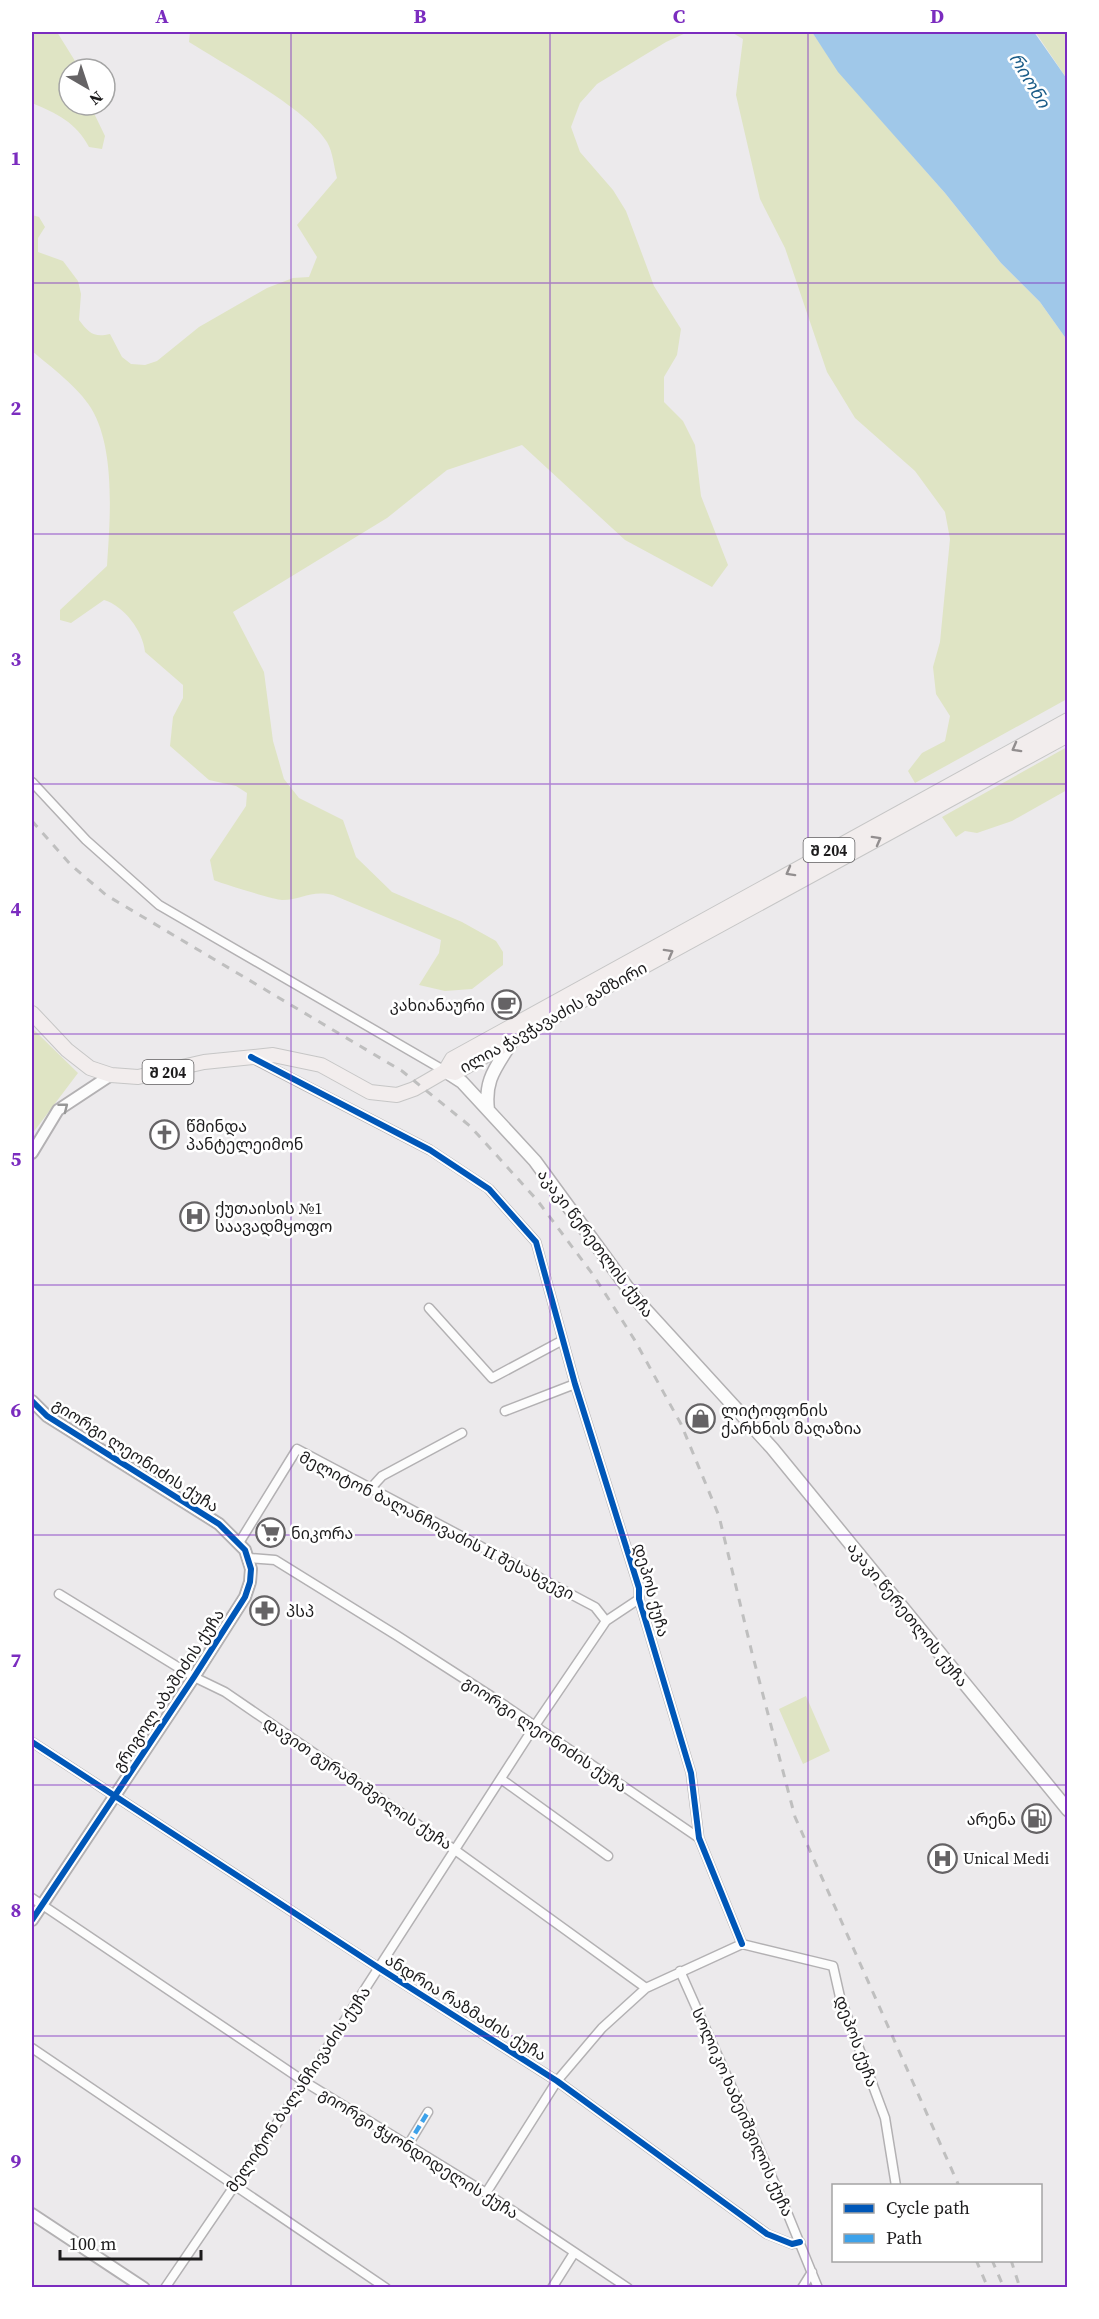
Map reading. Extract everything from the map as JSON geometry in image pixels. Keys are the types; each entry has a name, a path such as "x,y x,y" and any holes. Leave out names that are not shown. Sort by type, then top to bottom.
{"main road":[{"name":"ილია ჭავჭავაძის გამზირი","path":"1068,720 595,986 512,1041 455,1073 446,1071 452,1059 595,986 1068,735"},
{"name":"შ 204","path":"32,1013 68,1050 90,1068 111,1075 138,1077 204,1062 273,1055 321,1065 370,1092 389,1095 405,1093 446,1071"},
{"path":"488,1110 486,1092 489,1080 512,1041"},
{"name":"აკაკი წერეთლის ქუჩა","path":"446,1071 462,1082 535,1161 635,1298 772,1448 1068,1809"}],"street":[{"name":"აკაკი წერეთლის ქუჩა","path":"32,782 86,840 159,905 446,1071"},
{"name":"დეპოს ქუჩა","path":"250,1057 430,1150 489,1189 536,1242 574,1384 639,1588 639,1599 691,1773 699,1839 742,1944 833,1966 840,1997 885,2118 896,2184"},
{"path":"32,1153 58,1110 111,1075"},
{"path":"429,1308 492,1378 563,1340"},
{"path":"505,1411 574,1384"},
{"name":"გიორგი ლეონიძის ქუჩა","path":"32,1401 47,1416 203,1513 239,1543 249,1558 275,1560 396,1635 494,1698 699,1839"},
{"path":"370,1488 392,1470 462,1433"},
{"name":"მელიტონ ბალანჩივაძის II შესახვევი","path":"239,1543 297,1449 595,1607 606,1621"},
{"name":"გრიგოლ აბაშიძის ქუჩა","path":"32,1920 245,1597 250,1582 249,1558"},
{"name":"დავით გურამიშვილის ქუჩა","path":"59,1594 194,1677 225,1692 455,1850 646,1988"},
{"name":"მელიტონ ბალანჩივაძის ქუჩა","path":"165,2288 305,2082 534,1727 606,1621 639,1599"},
{"name":"ანდრია რაზმაძის ქუჩა","path":"32,1742 557,2081 768,2234 792,2244 800,2242"},
{"path":"501,1779 608,1856"},
{"name":"გიორგი ჭყონდიდელის ქუჩა","path":"32,1898 305,2082 486,2193 628,2288"},
{"path":"486,2193 557,2081 602,2028 646,1988 742,1944"},
{"name":"სოლიკო ხაბეიშვილის ქუჩა","path":"680,1971 800,2242 818,2288"},
{"path":"32,2048 386,2288"},
{"path":"408,2145 429,2112"},
{"path":"32,2214 144,2288"},
{"path":"552,2288 574,2253"},
{"path":"802,2288 812,2272"}],"green space":[{"path":"32,32 57,32 73,57 57,57 57,115 32,103"},
{"path":"190,32 688,32 666,42 597,84 580,103 571,127 580,152 613,190 626,211 654,286 681,329 677,355 664,377 664,402 683,421 695,445 701,496 728,565 712,587 625,540 522,445 447,470 387,518 233,612 264,672 273,741 284,779 299,798 343,820 356,857 392,892 462,922 496,941 503,952 503,965 472,989 445,991 419,985 439,953 441,940 333,895 312,894 282,900 214,880 210,860 246,806 247,793 236,786 209,780 170,746 173,717 183,698 183,685 145,652 141,636 131,620 119,608 104,600 71,623 60,620 60,610 107,566 110,507 108,464 99,425 86,400 32,351 32,215 39,217 45,227 38,238 38,252 63,261 78,281 81,294 79,320 96,335 110,334 122,357 131,364 145,365 157,361 199,327 267,288 293,278 309,277 317,257 297,225 337,178 329,146 317,129 284,101 189,42"},
{"path":"731,32 812,32 839,72 945,193 1001,263 1040,302 1067,340 1067,699 915,783 908,771 922,753 945,741 950,716 936,694 933,667 940,642 950,539 945,512 915,471 855,418 827,372 785,248 760,199 736,95 743,39"},
{"path":"1034,32 1067,32 1067,79 1038,36"},
{"path":"60,117 96,117 105,136 102,149 89,147 72,125"},
{"path":"1067,747 1067,790 1012,821 977,833 965,831 956,837 942,817"},
{"path":"32,1028 78,1073 32,1134"},
{"path":"806,1696 830,1751 803,1764 779,1709"}],"water":[{"name":"რიონი","path":"812,32 1034,32 1067,79 1067,340 1040,302 1001,263 945,193 838,72"}],"railway":[{"path":"32,821 71,865 106,895 402,1071 470,1126 537,1200 594,1276 634,1339 681,1424 719,1516 795,1817 958,2184"},
{"path":"977,2262 988,2288"},
{"path":"993,2262 1004,2288"},
{"path":"1012,2262 1020,2288"}],"marked path":[{"path":"408,2145 428,2112"}],"cycle path":[{"path":"251,1057 430,1150 489,1189 536,1242 575,1384 639,1588 639,1599 691,1773 699,1838 742,1944"},
{"path":"32,1401 47,1416 219,1524 245,1550 251,1569 245,1597 32,1920"},
{"path":"32,1742 557,2081 767,2234 792,2244 800,2242"}],"place":[{"name":"კახიანაური","path":"506,1005"},
{"name":"წმინდა პანტელეიმონ","path":"165,1135"},
{"name":"ქუთაისის №1 საავადმყოფო","path":"194,1217"},
{"name":"ლიტოფონის ქარხნის მაღაზია","path":"700,1419"},
{"name":"ნიკორა","path":"270,1533"},
{"name":"პსპ","path":"265,1611"},
{"name":"არენა","path":"1037,1819"},
{"name":"Unical Medi","path":"942,1858"}]}
